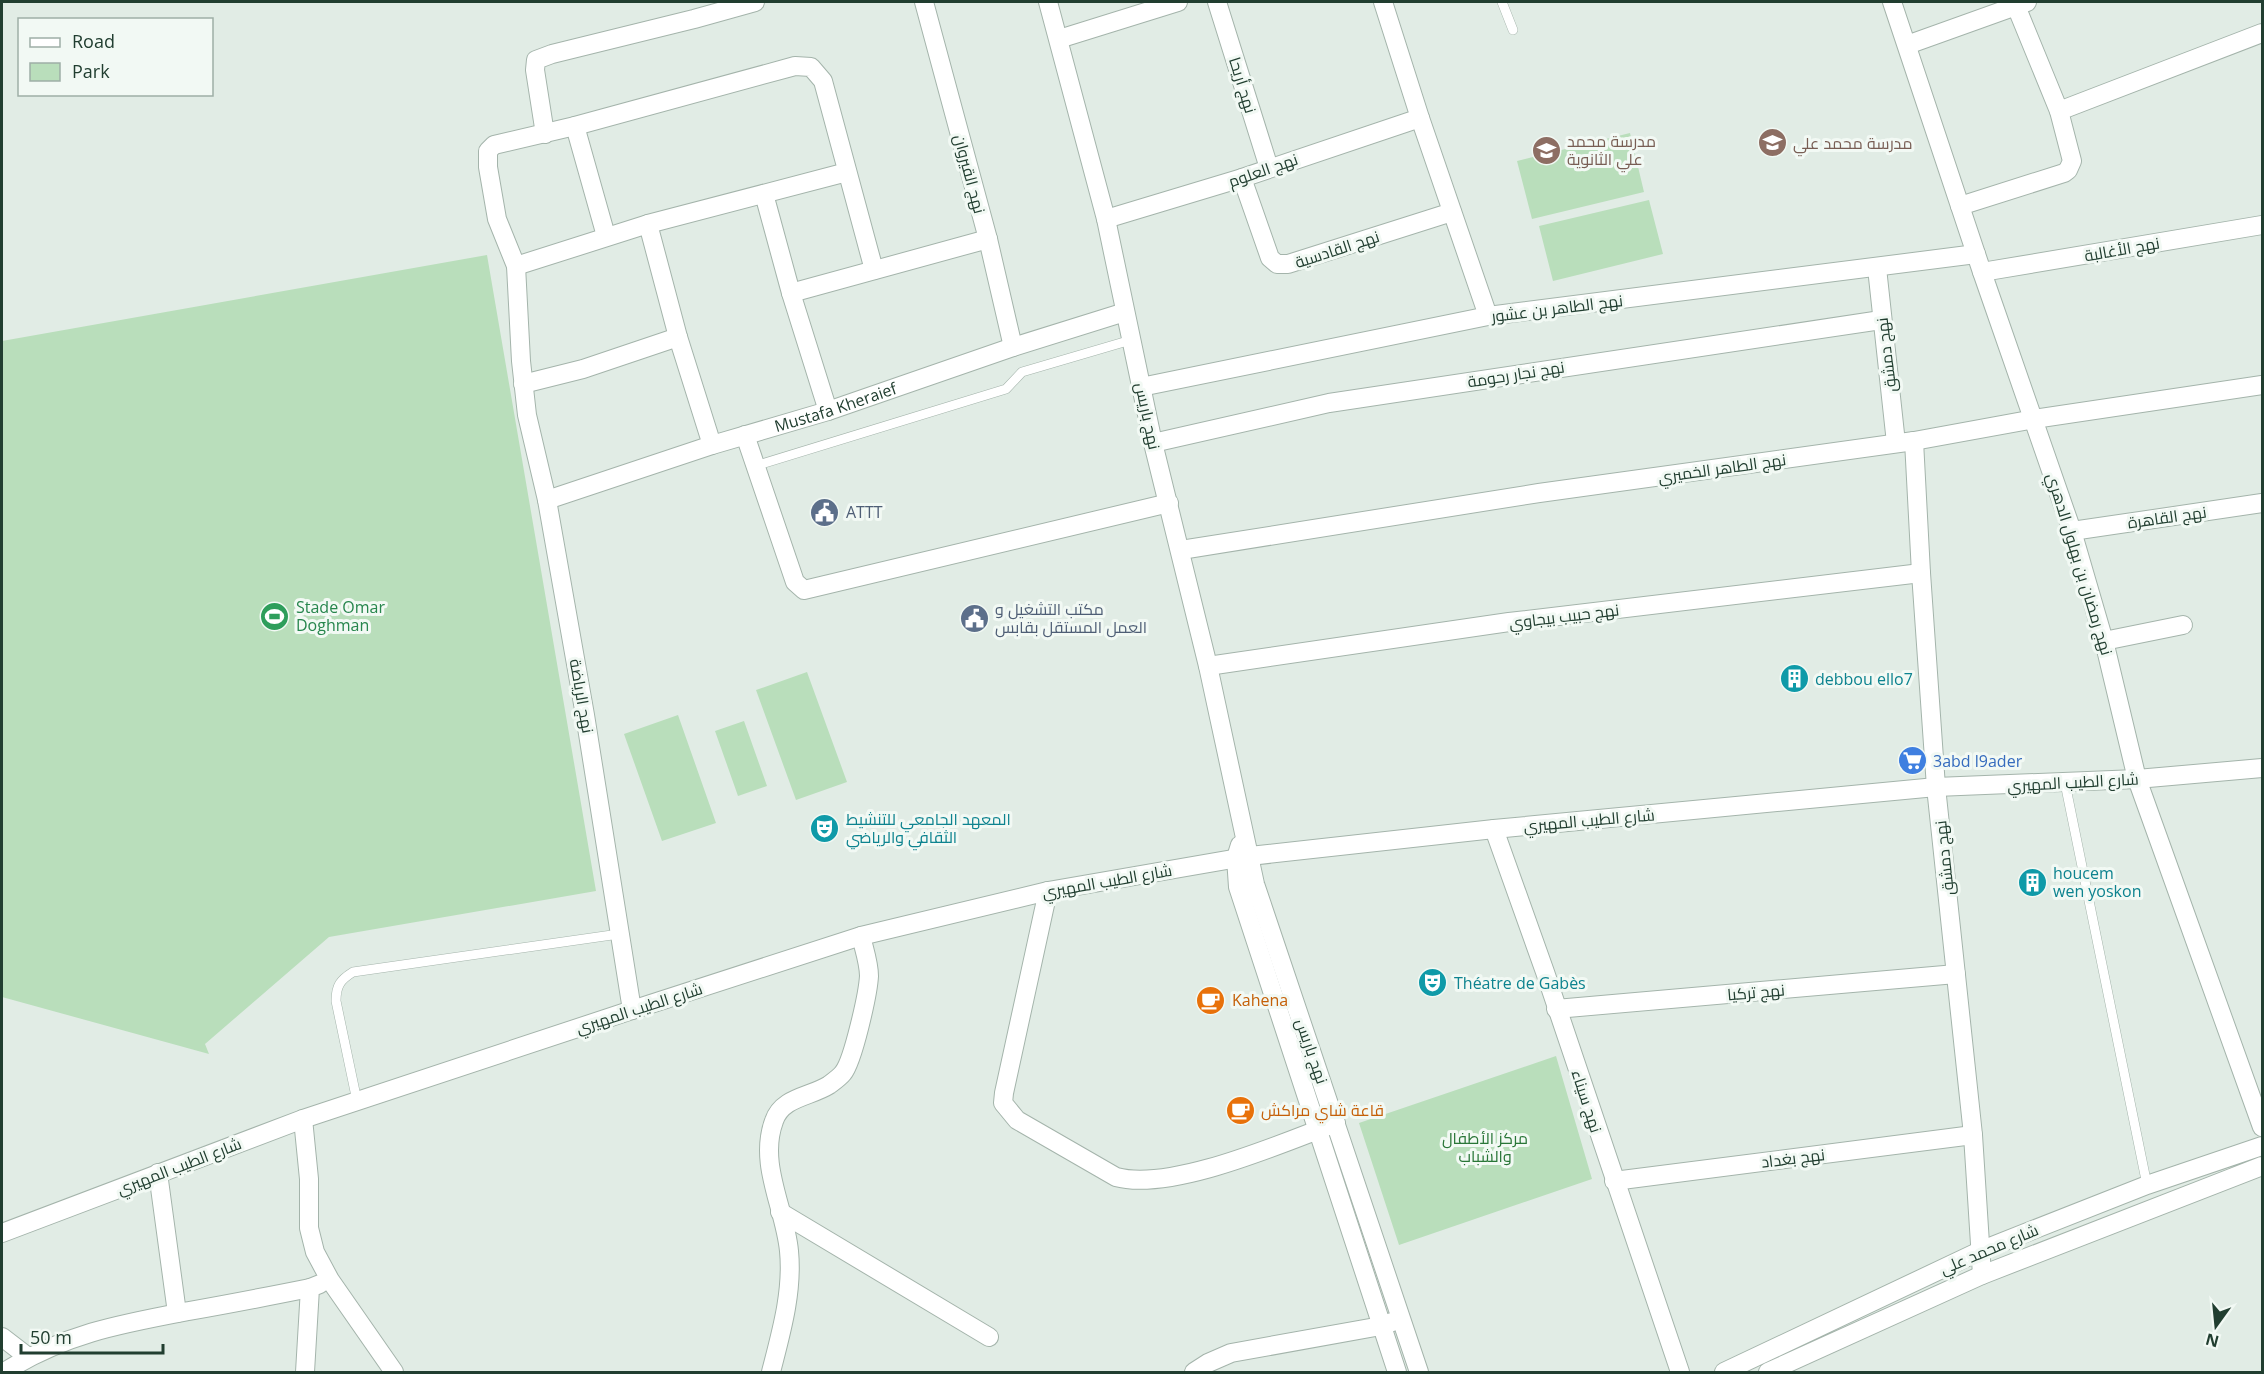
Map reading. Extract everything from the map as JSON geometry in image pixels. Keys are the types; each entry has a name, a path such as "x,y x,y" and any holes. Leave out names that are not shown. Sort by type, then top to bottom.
{"street":[{"path":"755,2 536,60 535,70 545,134 804,65 815,69 823,81 874,270"},
{"name":"نهج القيروان","path":"924,2 988,239 1013,347"},
{"name":"نهج باريس","path":"1048,2 1106,219 1153,443 1181,550 1244,831 1238,887 1397,1372"},
{"path":"1059,39 1178,2"},
{"name":"نهج أريحا","path":"1217,2 1269,168"},
{"path":"1383,2 1488,316"},
{"name":"نهج رمضان بن بهلول الدهري","path":"1892,2 2072,531 2104,640 2137,779 2262,1127"},
{"path":"1907,45 2023,3 2059,111 2072,161 2068,170 1960,206"},
{"path":"2059,111 2262,33"},
{"name":"نهج العلوم","path":"1106,219 1242,178 1420,118"},
{"path":"575,126 606,236"},
{"name":"نهج الرياضة","path":"545,134 494,145 488,151 488,167 497,219 516,266 527,415 547,500 585,715 632,1010"},
{"path":"516,266 648,224 848,172"},
{"name":"نهج القادسية","path":"1242,178 1270,258 1281,265 1452,212"},
{"path":"764,194 791,293 828,411"},
{"path":"648,224 678,337 712,445"},
{"name":"نهج الأغالبة","path":"1983,272 2262,225"},
{"path":"791,293 988,239"},
{"name":"نهج الطاهر بن عشور","path":"1142,387 1488,316 1976,254"},
{"name":"نهج دمشق","path":"1877,268 1881,320 1905,442 1921,573 1936,787 1973,1135 1982,1275"},
{"name":"Mustafa Kheraief","path":"547,500 712,445 828,411 1013,347 1125,312"},
{"name":"نهج نجار رحومة","path":"1153,443 1329,403 1881,320"},
{"path":"523,384 583,369 678,337"},
{"name":"نهج الطاهر الخميري","path":"1181,550 1539,493 1905,442 2034,419 2262,385"},
{"path":"746,435 795,582 804,590 1169,503"},
{"name":"نهج القاهرة","path":"2072,531 2262,503"},
{"name":"نهج حبيب بيجاوي","path":"1208,666 1509,622 1921,573"},
{"path":"2104,640 2183,625"},
{"name":"شارع الطيب المهيري","path":"2,1233 303,1119 632,1010 861,936 1048,891 1243,857 1494,829 1936,787 2137,779 2262,768"},
{"name":"نهج سيناء","path":"1494,829 1680,1372"},
{"name":"نهج باريس","path":"1243,857 1255,884 1419,1372"},
{"path":"1048,891 1004,1093 1003,1103 1017,1120 1116,1177 1131,1181 1172,1178 1228,1162 1336,1123"},
{"path":"771,1372 785,1316 790,1275 789,1248 769,1153 770,1136 774,1120 782,1107 794,1099 813,1094 830,1084 843,1073 851,1056 869,979 861,936"},
{"name":"نهج تركيا","path":"1556,1009 1956,974"},
{"path":"303,1119 309,1179 309,1228 315,1252 330,1280 394,1372"},
{"name":"نهج بغداد","path":"1614,1180 1973,1135"},
{"name":"شارع محمد علي","path":"1724,1372 1982,1250 2147,1185 2262,1146"},
{"name":"شارع محمد علي","path":"1768,1372 1982,1275 2262,1166"},
{"path":"158,1173 177,1313"},
{"path":"780,1212 989,1337"},
{"path":"4,1372 28,1357 76,1336 120,1324 310,1288 330,1280"},
{"path":"305,1372 310,1288"},
{"path":"1194,1372 1231,1353 1381,1326 1402,1319"},
{"path":"2,1337 28,1357"}],"lane":[{"path":"1502,2 1513,30"},
{"path":"755,465 1006,389 1022,372 1131,340"},
{"path":"2065,783 2147,1185"},
{"path":"357,1101 336,1001 336,989 341,979 353,972 619,934"}],"green space":[{"path":"1630,133 1644,192 1532,219 1517,161"},
{"path":"1649,200 1663,254 1553,281 1539,226"},
{"name":"Stade Omar Doghman","path":"487,255 596,891 329,937 205,1044 209,1054 2,997 2,341"},
{"path":"807,672 847,782 796,800 756,690"},
{"path":"678,715 716,823 662,841 624,734"},
{"path":"744,721 767,786 738,796 715,731"},
{"name":"مركز الأطفال والشباب","path":"1556,1056 1592,1179 1399,1245 1359,1123"}],"place":[{"name":"مدرسة محمد علي","path":"1772,143"},
{"name":"مدرسة محمد علي الثانوية","path":"1546,150"},
{"name":"ATTT","path":"825,512"},
{"name":"Stade Omar Doghman","path":"275,616"},
{"name":"مكتب التشغيل و العمل المستقل بقابس","path":"974,618"},
{"name":"debbou ello7","path":"1794,679"},
{"name":"3abd l9ader","path":"1912,761"},
{"name":"المعهد الجامعي للتنشيط الثقافي والرياضي","path":"825,828"},
{"name":"houcem wen yoskon","path":"2032,882"},
{"name":"Théatre de Gabès","path":"1433,983"},
{"name":"Kahena","path":"1211,1000"},
{"name":"قاعة شاي مراكش","path":"1240,1110"}]}
